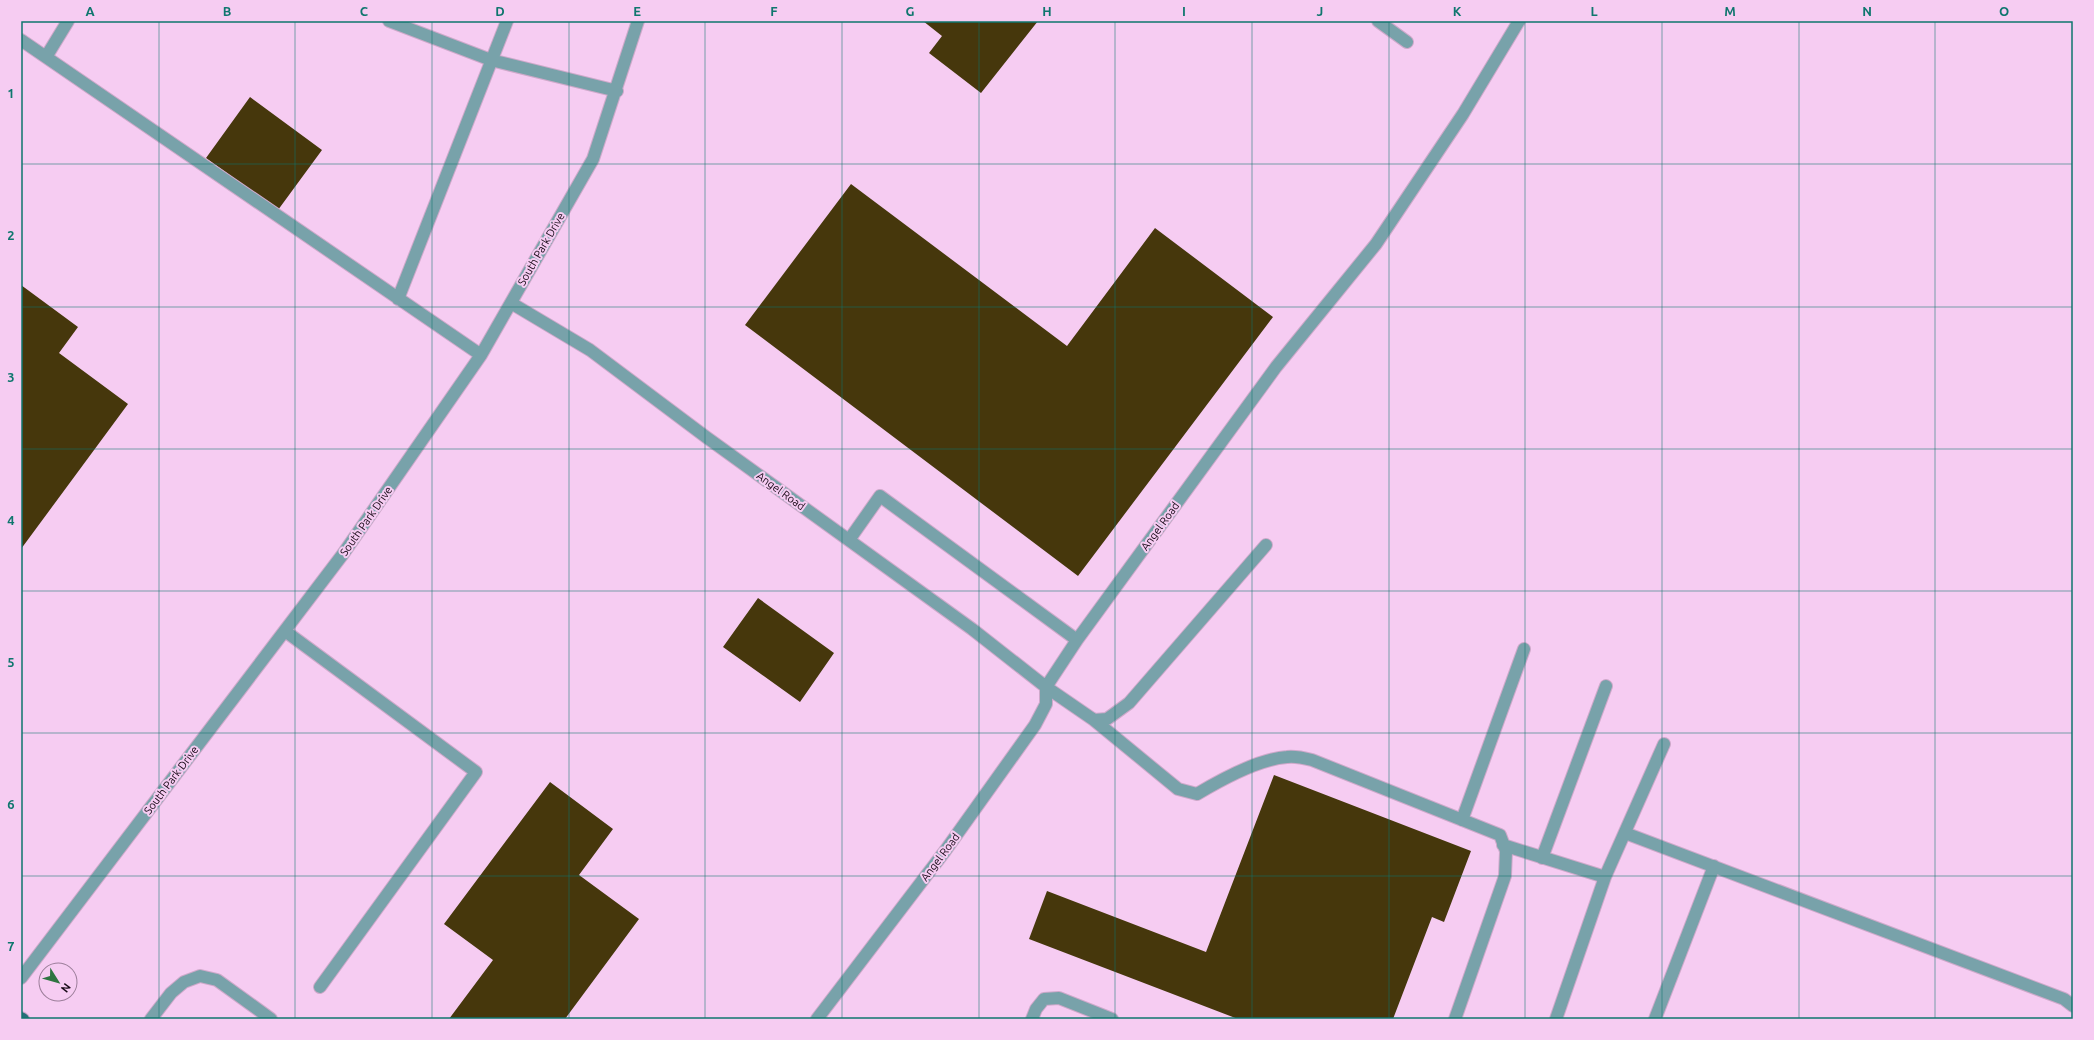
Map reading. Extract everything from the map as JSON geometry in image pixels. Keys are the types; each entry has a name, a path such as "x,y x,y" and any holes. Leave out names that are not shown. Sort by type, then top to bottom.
{"street":[{"path":"46,57 68,21"},
{"path":"389,21 491,60 617,91"},
{"path":"398,299 507,21"},
{"name":"South Park Drive","path":"21,978 343,554 481,355 593,159 617,91 638,21"},
{"path":"1378,21 1407,42"},
{"name":"Angel Road","path":"817,1019 945,851 1035,725 1046,704 1046,687 1077,640 1276,367 1376,244 1462,114 1519,21"},
{"path":"21,40 481,355"},
{"name":"Angel Road","path":"510,303 590,350 972,629 1046,687"},
{"path":"849,540 880,496 1077,640"},
{"path":"1094,720 1107,719 1129,703 1266,545"},
{"path":"285,631 476,772 320,988"},
{"path":"1462,820 1524,650"},
{"path":"1542,858 1606,686"},
{"path":"1046,687 1094,720 1178,789 1198,794 1220,780 1272,759 1289,756 1312,760 1500,835 1506,851 1505,876 1455,1019"},
{"path":"1556,1019 1605,877 1626,833 1664,744"},
{"path":"1626,833 2064,999 2073,1006"},
{"path":"1504,845 1605,877"},
{"path":"1655,1019 1714,866"},
{"path":"151,1019 171,993 184,982 200,976 217,980 271,1019"},
{"path":"1032,1019 1044,998 1059,998 1112,1019"}],"building":[{"path":"923,21 1038,21 981,93 929,53 942,36"},
{"path":"250,97 322,150 278,210 206,158"},
{"path":"851,184 1067,346 1155,228 1273,317 1078,576 745,325"},
{"path":"21,285 78,327 59,353 128,404 21,549"},
{"path":"758,598 834,653 800,702 723,647"},
{"path":"1274,775 1471,851 1444,922 1432,917 1393,1019 1238,1019 1029,939 1047,891 1206,952"},
{"path":"550,782 613,829 579,875 639,919 565,1019 449,1019 493,960 444,924"}]}
